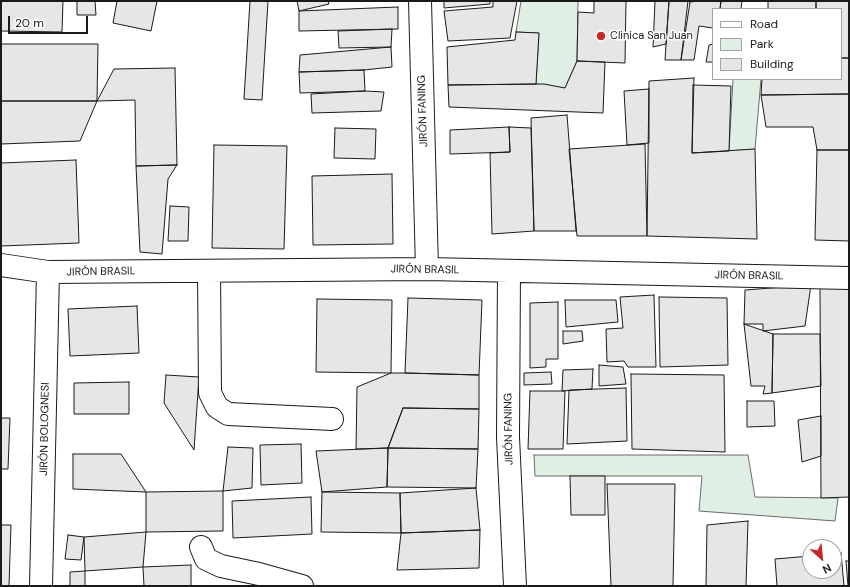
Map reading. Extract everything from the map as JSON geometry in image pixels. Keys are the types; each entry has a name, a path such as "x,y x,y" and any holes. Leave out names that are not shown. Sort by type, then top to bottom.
{"street":[{"name":"JIRÓN FANING","path":"420,1 428,269"},
{"name":"JIRÓN BRASIL","path":"1,265 48,272 428,269 849,278"},
{"path":"209,271 210,393 217,407 228,414 332,419"},
{"name":"JIRÓN FANING","path":"508,271 508,437 515,586"},
{"name":"JIRÓN BOLOGNESI","path":"41,586 48,272"},
{"path":"201,546 206,559 221,566 259,574 302,586"}],"green space":[{"path":"521,1 578,1 577,61 565,88 536,84 539,33 516,32"},
{"path":"733,80 761,80 755,149 729,151"},
{"path":"534,455 748,455 755,497 838,498 835,521 699,511 702,476 535,476"}],"building":[{"path":"1,1 63,1 62,32 1,31"},
{"path":"77,1 95,1 96,15 77,15"},
{"path":"117,1 157,1 151,31 113,23"},
{"path":"250,1 268,1 262,100 244,99"},
{"path":"297,1 328,1 329,4 299,11"},
{"path":"444,1 490,1 490,4 444,8"},
{"path":"493,1 517,1 510,38 448,41 444,11 493,7"},
{"name":"Clinica San Juan","path":"594,1 626,1 625,63 577,61 578,12 594,13"},
{"path":"655,1 669,1 666,44 653,47"},
{"path":"669,1 688,1 681,60 665,60"},
{"path":"721,1 720,8 712,8 712,28 699,26 694,60 681,60 690,2"},
{"path":"721,1 742,1 741,8 720,8"},
{"path":"768,1 816,1 816,8 768,8"},
{"path":"816,1 849,1 849,58 842,58 842,8 816,8"},
{"path":"398,7 398,29 299,31 299,11"},
{"path":"392,29 391,47 339,48 338,31"},
{"path":"516,32 539,33 536,84 448,85 447,47 515,40"},
{"path":"1,44 98,44 97,101 1,101"},
{"path":"712,44 712,62 706,62 709,45"},
{"path":"391,47 392,67 364,70 299,72 300,55"},
{"path":"842,58 849,58 849,94 761,95 762,80 842,80"},
{"path":"577,61 605,62 603,113 449,107 448,85 544,84 565,88"},
{"path":"175,68 177,165 136,166 135,100 97,101 114,69"},
{"path":"364,70 365,91 300,93 299,72"},
{"path":"694,78 692,153 755,149 757,239 647,236 649,81"},
{"path":"693,85 731,86 729,151 692,153"},
{"path":"649,89 649,143 627,145 624,91"},
{"path":"365,91 384,92 381,111 312,113 311,94"},
{"path":"849,94 849,150 817,150 813,127 766,127 761,95"},
{"path":"1,101 97,101 80,141 1,144"},
{"path":"567,115 576,231 534,231 531,118"},
{"path":"509,127 510,152 450,154 450,130"},
{"path":"509,127 531,128 534,231 492,234 490,153 510,152"},
{"path":"335,128 376,129 375,159 334,158"},
{"path":"645,144 647,236 577,236 569,149"},
{"path":"214,145 287,146 284,249 212,248"},
{"path":"817,150 849,150 849,241 815,240"},
{"path":"76,160 79,243 1,246 1,163"},
{"path":"177,165 168,179 162,254 140,252 136,166"},
{"path":"392,174 393,244 313,245 312,176"},
{"path":"170,206 189,207 188,241 168,241"},
{"path":"811,285 805,326 763,331 763,324 744,324 745,290"},
{"path":"820,285 849,286 849,497 821,498"},
{"path":"654,295 656,367 628,367 624,361 607,362 606,329 623,328 620,297"},
{"path":"659,297 727,298 728,365 660,367"},
{"path":"408,298 482,300 479,375 405,373"},
{"path":"317,299 392,300 391,373 316,372"},
{"path":"565,300 616,300 618,322 566,327"},
{"path":"558,302 558,359 546,359 546,367 530,368 530,303"},
{"path":"137,306 139,353 70,356 68,309"},
{"path":"744,324 773,334 772,393 763,394 765,386 751,386"},
{"path":"563,331 582,331 583,341 563,344"},
{"path":"773,334 820,334 821,386 772,393"},
{"path":"599,365 623,367 626,384 599,386"},
{"path":"593,369 592,389 562,391 563,370"},
{"path":"551,372 552,384 524,385 524,373"},
{"path":"391,373 479,375 479,409 403,408 388,448 356,449 357,387"},
{"path":"631,374 724,375 725,452 632,449"},
{"path":"166,375 199,377 194,450 164,403"},
{"path":"129,382 129,414 74,414 74,383"},
{"path":"626,388 627,441 567,444 569,390"},
{"path":"530,391 565,391 563,449 528,449"},
{"path":"747,401 774,401 775,426 747,427"},
{"path":"403,408 479,409 478,449 388,448"},
{"path":"821,416 821,456 802,462 798,420"},
{"path":"1,418 10,418 8,469 1,469"},
{"path":"301,444 302,483 261,485 260,445"},
{"path":"228,447 253,448 252,488 223,491"},
{"path":"388,448 387,487 322,492 316,451"},
{"path":"388,448 478,449 476,488 387,487"},
{"path":"73,454 121,454 146,492 73,489"},
{"path":"570,476 605,476 605,515 571,515"},
{"path":"607,484 675,484 673,586 611,586"},
{"path":"476,488 480,530 401,533 400,493"},
{"path":"223,491 223,531 146,532 146,492"},
{"path":"322,492 400,493 401,533 321,532"},
{"path":"311,497 312,534 233,538 232,501"},
{"path":"748,521 746,586 706,586 707,525"},
{"path":"1,525 11,525 9,586 1,586"},
{"path":"480,530 479,568 397,570 401,533"},
{"path":"146,532 143,567 85,571 84,537"},
{"path":"68,535 84,537 81,560 65,559"},
{"path":"802,557 802,579 842,579 842,564 844,586 777,586 775,559"},
{"path":"846,561 849,561 849,586 848,586"},
{"path":"191,565 191,586 144,586 143,567"},
{"path":"85,571 85,586 70,586 70,572"}],"place":[{"name":"Clinica San Juan","path":"601,36"}]}
